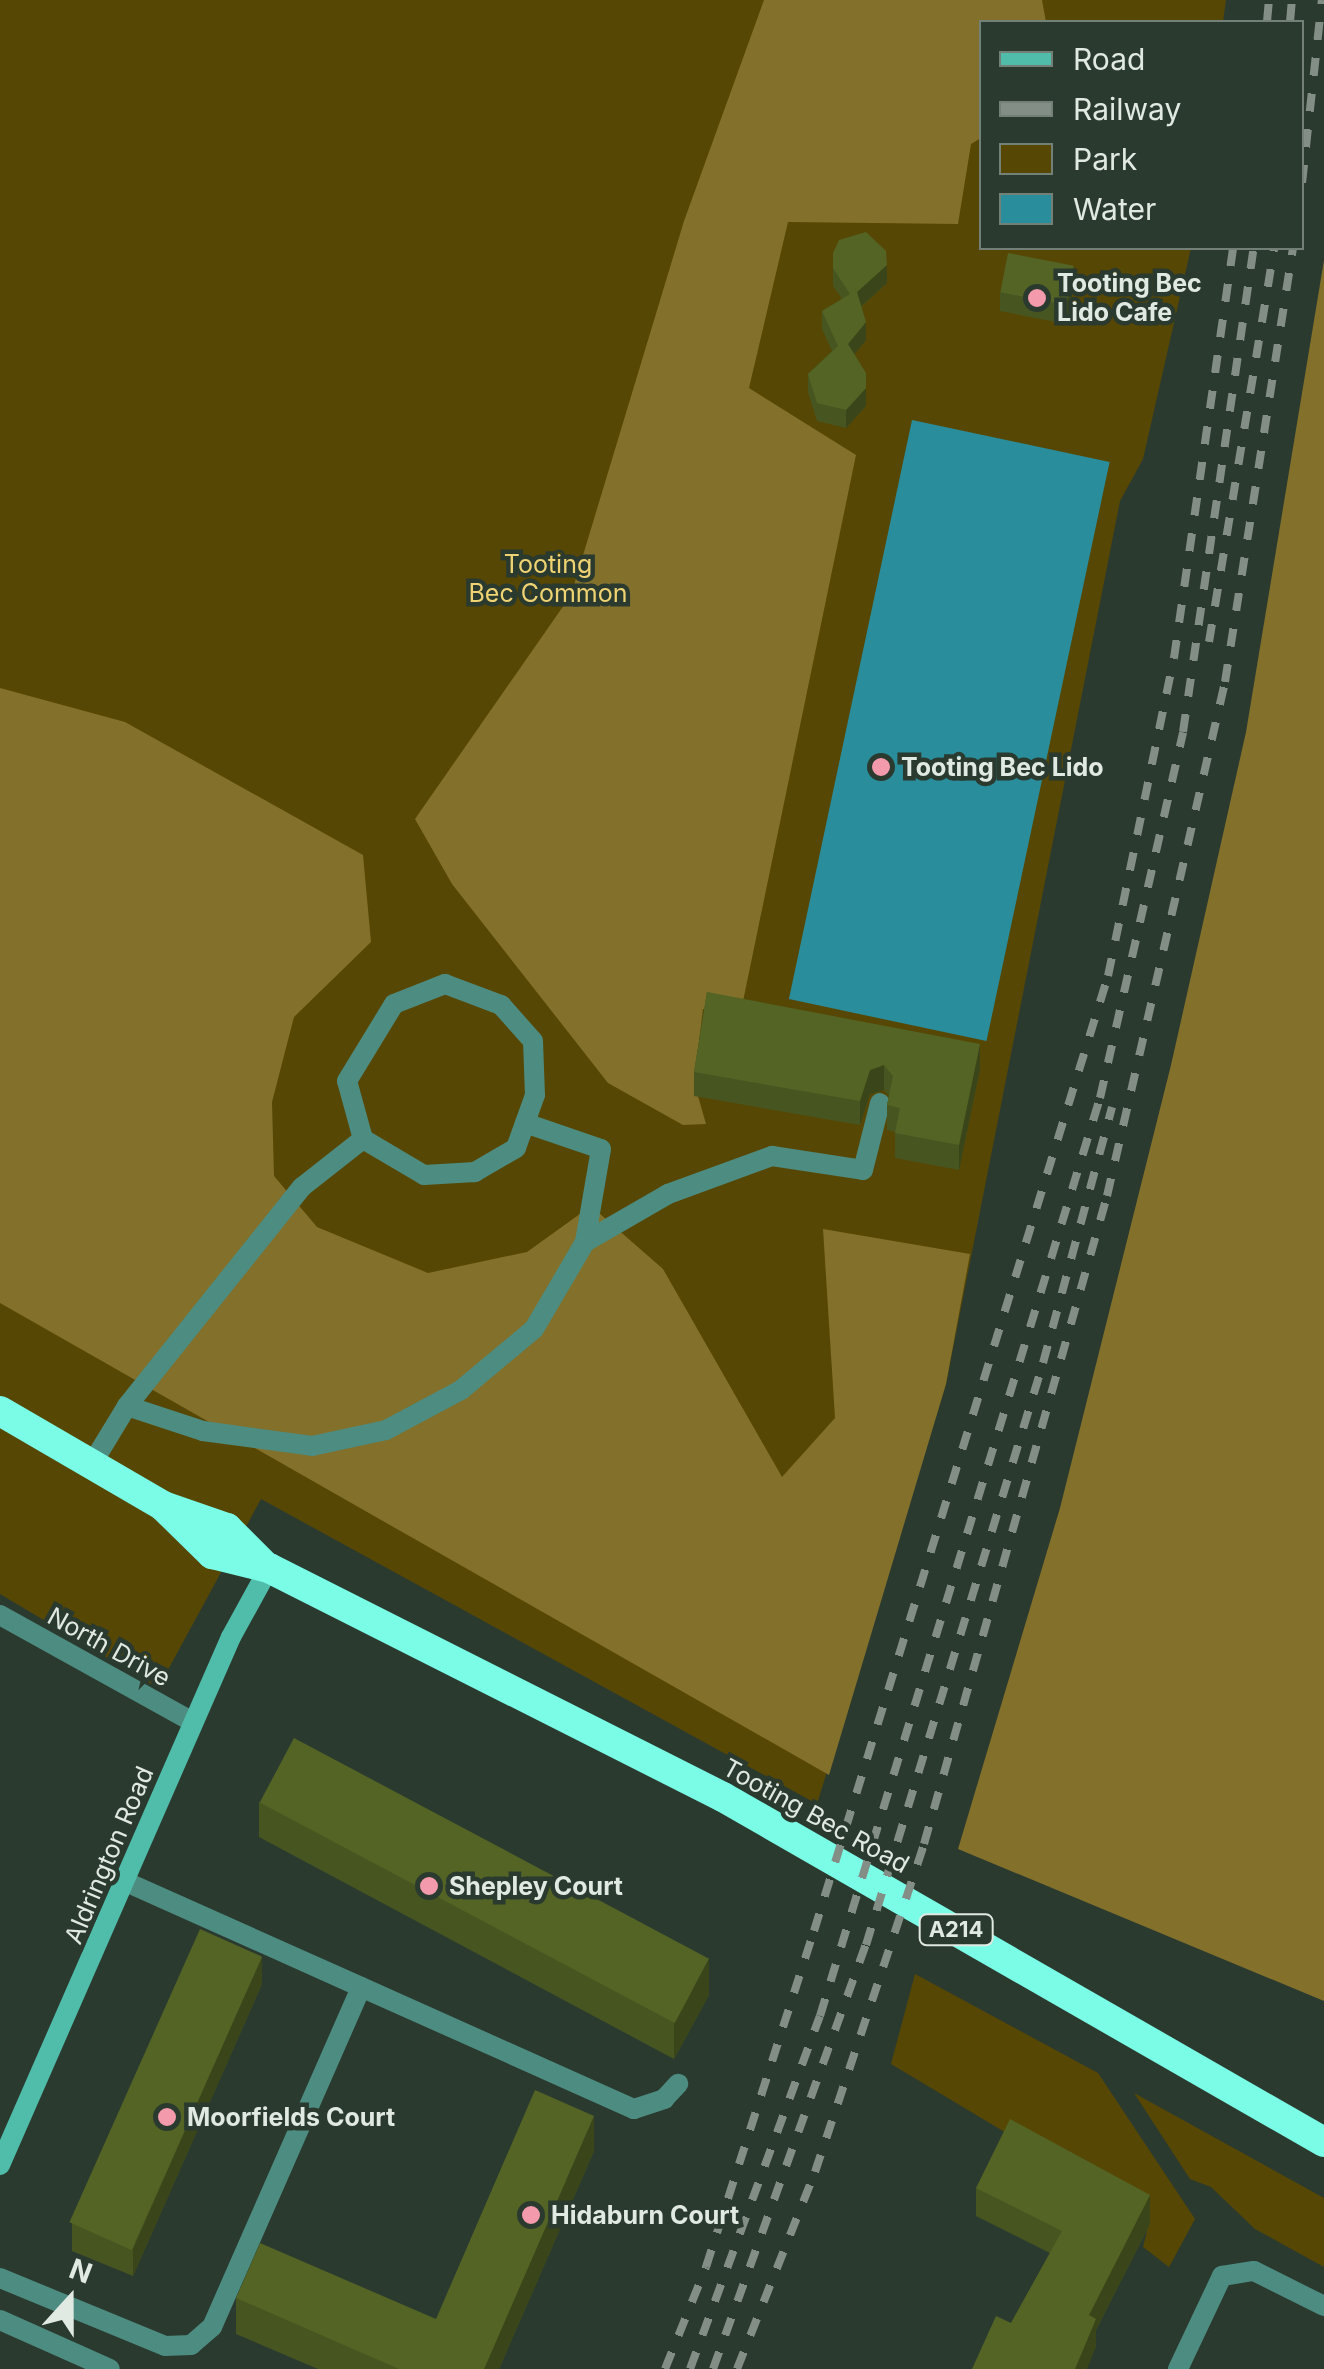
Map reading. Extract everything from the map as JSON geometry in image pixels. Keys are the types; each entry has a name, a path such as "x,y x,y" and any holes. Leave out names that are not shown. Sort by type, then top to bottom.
{"highway":[{"name":"Tooting Bec Road","path":"0,1411 164,1506 212,1554 268,1567 723,1796 1324,2142"}],"street":[{"path":"446,984 501,1005 533,1041 534,1095 516,1148 475,1172 424,1175 363,1139 347,1081 394,1004 446,984"},
{"path":"584,1242 668,1194 772,1156 863,1170 880,1103"},
{"path":"127,1406 203,1432 312,1446 386,1430 461,1390 534,1329 584,1242 600,1149 525,1123"},
{"path":"93,1462 127,1406 302,1187 363,1139"},
{"name":"Aldrington Road","path":"0,2165 193,1722 268,1567"},
{"name":"North Drive","path":"0,1615 193,1722"},
{"path":"126,1882 634,2109 664,2099 678,2084"},
{"path":"0,2278 165,2346 191,2345 212,2328 361,1988"},
{"path":"1178,2369 1222,2276 1254,2271 1324,2306"},
{"path":"0,2320 110,2369"}],"green space":[{"name":"Tooting Bec Common","path":"0,0 1226,0 1223,20 979,20 979,250 1191,250 1143,459 1120,501 946,1384 817,1804 261,1499 158,1688 0,1594"},
{"path":"915,1974 1098,2073 1195,2219 1169,2267 1143,2247 1150,2219 891,2064"},
{"path":"1134,2093 1324,2198 1324,2267 1255,2229 1211,2187 1190,2179"}],"shaded area":[{"path":"764,0 1042,0 1046,20 979,20 979,139 971,144 958,224 788,222 749,388 856,455 741,1011 703,1009 694,1082 706,1124 683,1125 608,1083 452,884 415,819 571,595 684,221"},
{"path":"1324,260 1324,2001 958,1849 1060,1508 1171,1065 1246,732"},
{"path":"0,688 125,722 363,855 371,942 294,1017 272,1102 274,1176 317,1227 428,1273 527,1252 591,1206 663,1269 782,1477 835,1418 823,1229 970,1254 946,1384 829,1775 0,1303"}],"water":[{"path":"912,420 1110,462 987,1041 789,999"}],"building":[{"path":"866,232 886,251 887,265 857,292 866,322 848,344 866,373 866,388 846,410 817,403 808,374 838,346 822,311 850,294 833,268 833,253 839,240"},
{"path":"1008,253 1074,266 1066,305 1000,292"},
{"path":"707,992 980,1044 959,1145 895,1133 900,1108 887,1105 893,1076 884,1065 870,1070 860,1101 694,1072"},
{"path":"294,1738 709,1959 675,2023 260,1802"},
{"name":"Moorfields Court","path":"200,1929 262,1957 132,2250 69,2222"},
{"path":"535,2090 594,2116 484,2369 399,2369 236,2298 260,2243 436,2319"},
{"path":"1010,2119 1150,2195 1089,2315 1096,2319 1075,2369 972,2369 996,2316 1011,2323 1062,2231 976,2188"}],"railway":[{"path":"1267,20 1269,0"},
{"path":"1290,20 1292,0"},
{"path":"1304,165 1322,0"},
{"path":"665,2369 706,2267 814,1931 1108,976 1174,658 1233,250"},
{"path":"690,2369 820,2016 1100,1098 1183,732 1254,250"},
{"path":"1209,642 1274,250"},
{"path":"737,2369 815,2172 924,1844 1107,1196 1225,682 1293,250"},
{"path":"713,2369 866,1945 1043,1363 1112,1107"}],"place":[{"name":"Tooting Bec Lido Cafe","path":"1037,298"},
{"name":"Tooting Bec Lido","path":"881,767"},
{"name":"Shepley Court","path":"429,1886"},
{"name":"Moorfields Court","path":"167,2117"},
{"name":"Hidaburn Court","path":"531,2215"}]}
